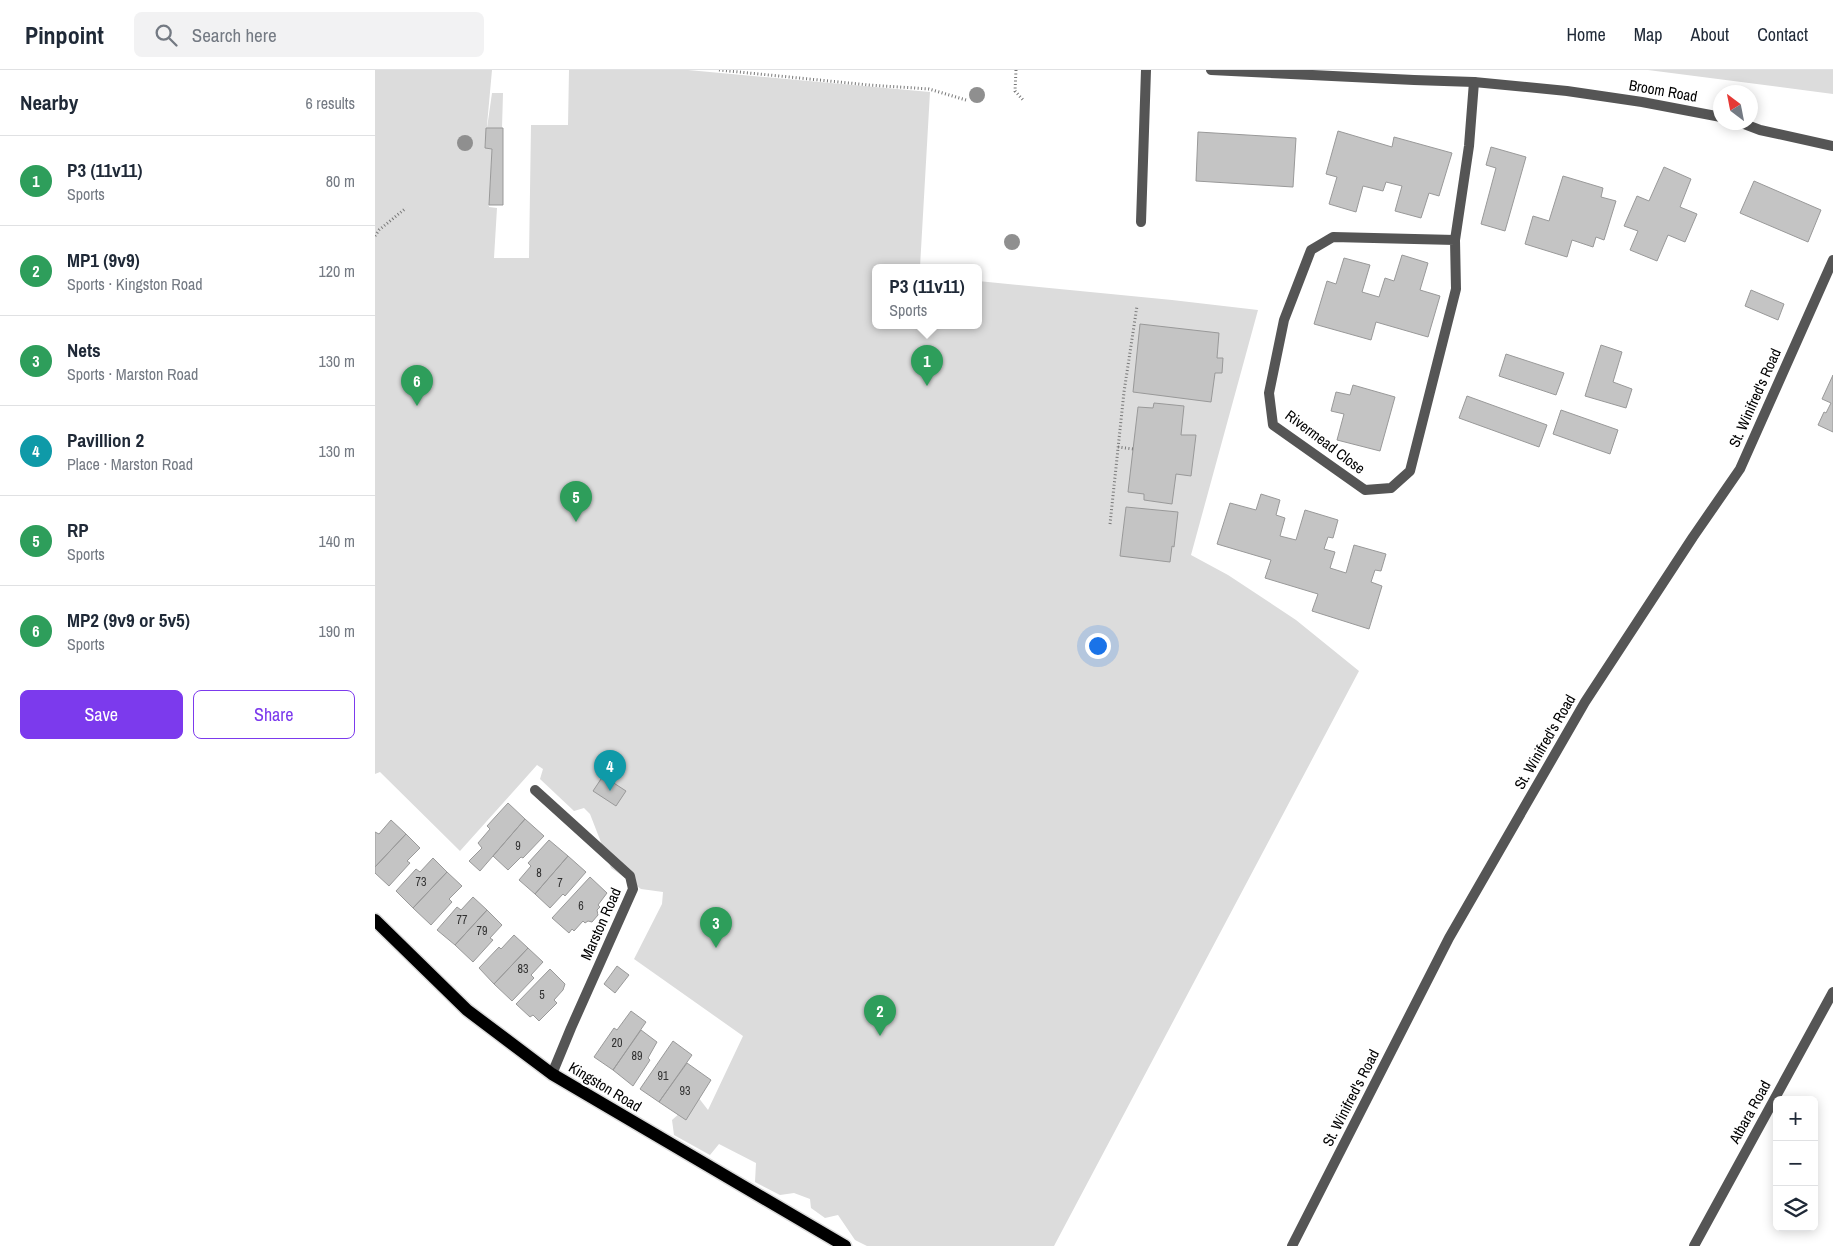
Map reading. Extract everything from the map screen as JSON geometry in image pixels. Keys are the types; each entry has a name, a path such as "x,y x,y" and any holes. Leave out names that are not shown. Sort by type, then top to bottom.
{"main road":[{"name":"Kingston Road","path":"375,920 467,1010 552,1074 845,1246"}],"street":[{"path":"1141,222 1146,70"},
{"name":"Broom Road","path":"1211,70 1474,82 1594,94 1713,115"},
{"name":"Rivermead Close","path":"1455,240 1333,237 1311,250 1284,320 1269,393 1273,425 1365,490 1391,488 1410,471 1456,289 1455,240 1469,146 1474,82"},
{"path":"1758,129 1833,146"},
{"name":"St. Winifred's Road","path":"1292,1246 1449,938 1585,702 1740,469 1833,260"},
{"name":"Marston Road","path":"535,790 630,876 633,889 552,1074"},
{"name":"Atbara Road","path":"1694,1246 1833,992"}],"path":[{"path":"719,70 929,89 966,100"},
{"path":"1016,70 1015,91 1024,101"},
{"path":"375,236 379,230 405,208"},
{"path":"1110,524 1133,323 1137,306"},
{"path":"1118,447 1133,448"}],"shaded area":[{"path":"375,70 492,70 485,147 492,149 489,207 497,208 494,258 529,258 531,125 568,125 569,70 688,70 930,92 920,264 872,264 872,329 982,329 982,281 1258,310 1191,555 1228,575 1296,620 1359,671 1054,1246 867,1246 855,1240 838,1215 825,1218 811,1208 810,1199 794,1193 780,1195 755,1182 756,1163 719,1144 710,1155 674,1135 672,1120 698,1097 708,1110 743,1036 634,959 662,904 663,892 641,889 611,868 590,814 584,808 574,811 540,779 543,769 537,765 460,851 380,772 375,774"},
{"path":"1648,70 1833,70 1833,94"},
{"path":"492,93 503,93 502,128 487,128"}],"building":[{"path":"486,128 503,128 503,205 489,205 492,149 485,148"},
{"path":"1338,131 1392,147 1394,137 1452,153 1439,196 1429,193 1421,218 1395,211 1402,186 1386,182 1383,191 1363,186 1356,212 1329,204 1337,177 1326,174"},
{"path":"1198,132 1296,138 1293,187 1196,181"},
{"path":"1491,147 1526,157 1505,231 1481,224 1496,168 1486,165"},
{"path":"1664,167 1691,179 1680,207 1697,214 1685,242 1668,235 1657,261 1630,250 1638,231 1624,226 1637,196 1649,201"},
{"path":"1563,176 1603,188 1601,197 1616,201 1604,240 1596,237 1593,247 1572,240 1567,257 1525,244 1533,216 1549,221"},
{"path":"1754,181 1821,210 1808,242 1740,213"},
{"path":"1402,255 1428,263 1420,290 1440,296 1428,337 1376,322 1371,340 1314,324 1327,281 1336,284 1344,258 1370,265 1362,292 1379,297 1385,278 1394,281"},
{"path":"1751,290 1784,304 1778,320 1745,306"},
{"path":"1140,324 1219,333 1217,358 1223,358 1222,373 1215,373 1211,402 1133,392"},
{"path":"1601,345 1622,352 1613,382 1632,389 1626,408 1585,396"},
{"path":"1506,354 1564,373 1556,395 1499,376"},
{"path":"1833,375 1833,432 1818,425 1831,403 1822,399"},
{"path":"1353,385 1395,397 1380,451 1337,440 1344,414 1331,411 1336,392 1350,395"},
{"path":"1467,396 1547,425 1539,447 1459,418"},
{"path":"1154,403 1184,406 1181,435 1196,435 1191,476 1176,474 1172,504 1144,500 1144,494 1128,492 1138,407 1153,408"},
{"path":"1561,410 1618,430 1610,454 1553,434"},
{"path":"1261,494 1280,500 1276,515 1285,518 1280,536 1296,540 1305,510 1338,520 1333,538 1328,537 1324,549 1335,552 1330,568 1346,573 1354,545 1386,554 1381,571 1375,570 1371,582 1382,586 1369,629 1312,611 1318,594 1265,578 1271,560 1217,544 1230,503 1256,510"},
{"path":"1126,507 1178,512 1174,547 1172,546 1170,562 1120,556"},
{"path":"603,776 626,791 616,806 593,791"},
{"path":"508,803 525,819 480,871 469,861 482,848 478,843 490,829 487,826"},
{"path":"525,819 544,836 523,858 521,857 508,870 493,856"},
{"path":"391,820 406,834 375,867 375,832 379,834"},
{"path":"406,834 420,848 407,861 410,863 389,886 375,873 375,867"},
{"path":"549,840 568,856 535,894 519,880 531,866 528,863"},
{"path":"568,856 586,872 565,896 563,894 550,908 535,894"},
{"path":"433,858 447,872 413,908 396,891 416,869 420,872"},
{"path":"447,872 462,886 449,899 452,902 431,925 413,908"},
{"path":"590,877 607,893 598,905 600,907 597,910 598,915 592,922 588,921 585,923 583,921 574,931 572,929 569,933 552,918"},
{"path":"473,897 487,910 455,945 437,930 457,907 461,910"},
{"path":"487,910 502,925 490,938 493,940 473,962 455,945"},
{"path":"514,935 528,948 494,984 479,968 499,947 501,949"},
{"path":"528,948 543,962 531,975 534,978 512,1001 494,984"},
{"path":"617,966 629,975 615,993 604,984"},
{"path":"550,969 565,984 563,990 554,1000 557,1003 539,1021 533,1015 530,1017 516,1004"},
{"path":"631,1011 646,1022 613,1070 594,1057 614,1028 617,1030"},
{"path":"641,1030 657,1042 648,1058 650,1060 633,1086 613,1070"},
{"path":"673,1041 692,1055 659,1102 640,1089"},
{"path":"687,1063 711,1080 686,1120 659,1102"}],"place":[{"name":"P3 (11v11)","path":"927,386"},
{"name":"MP2 (9v9 or 5v5)","path":"417,406"},
{"name":"RP","path":"576,522"},
{"name":"Pavillion 2","path":"610,791"},
{"name":"Nets","path":"716,948"},
{"name":"MP1 (9v9)","path":"880,1036"}]}
